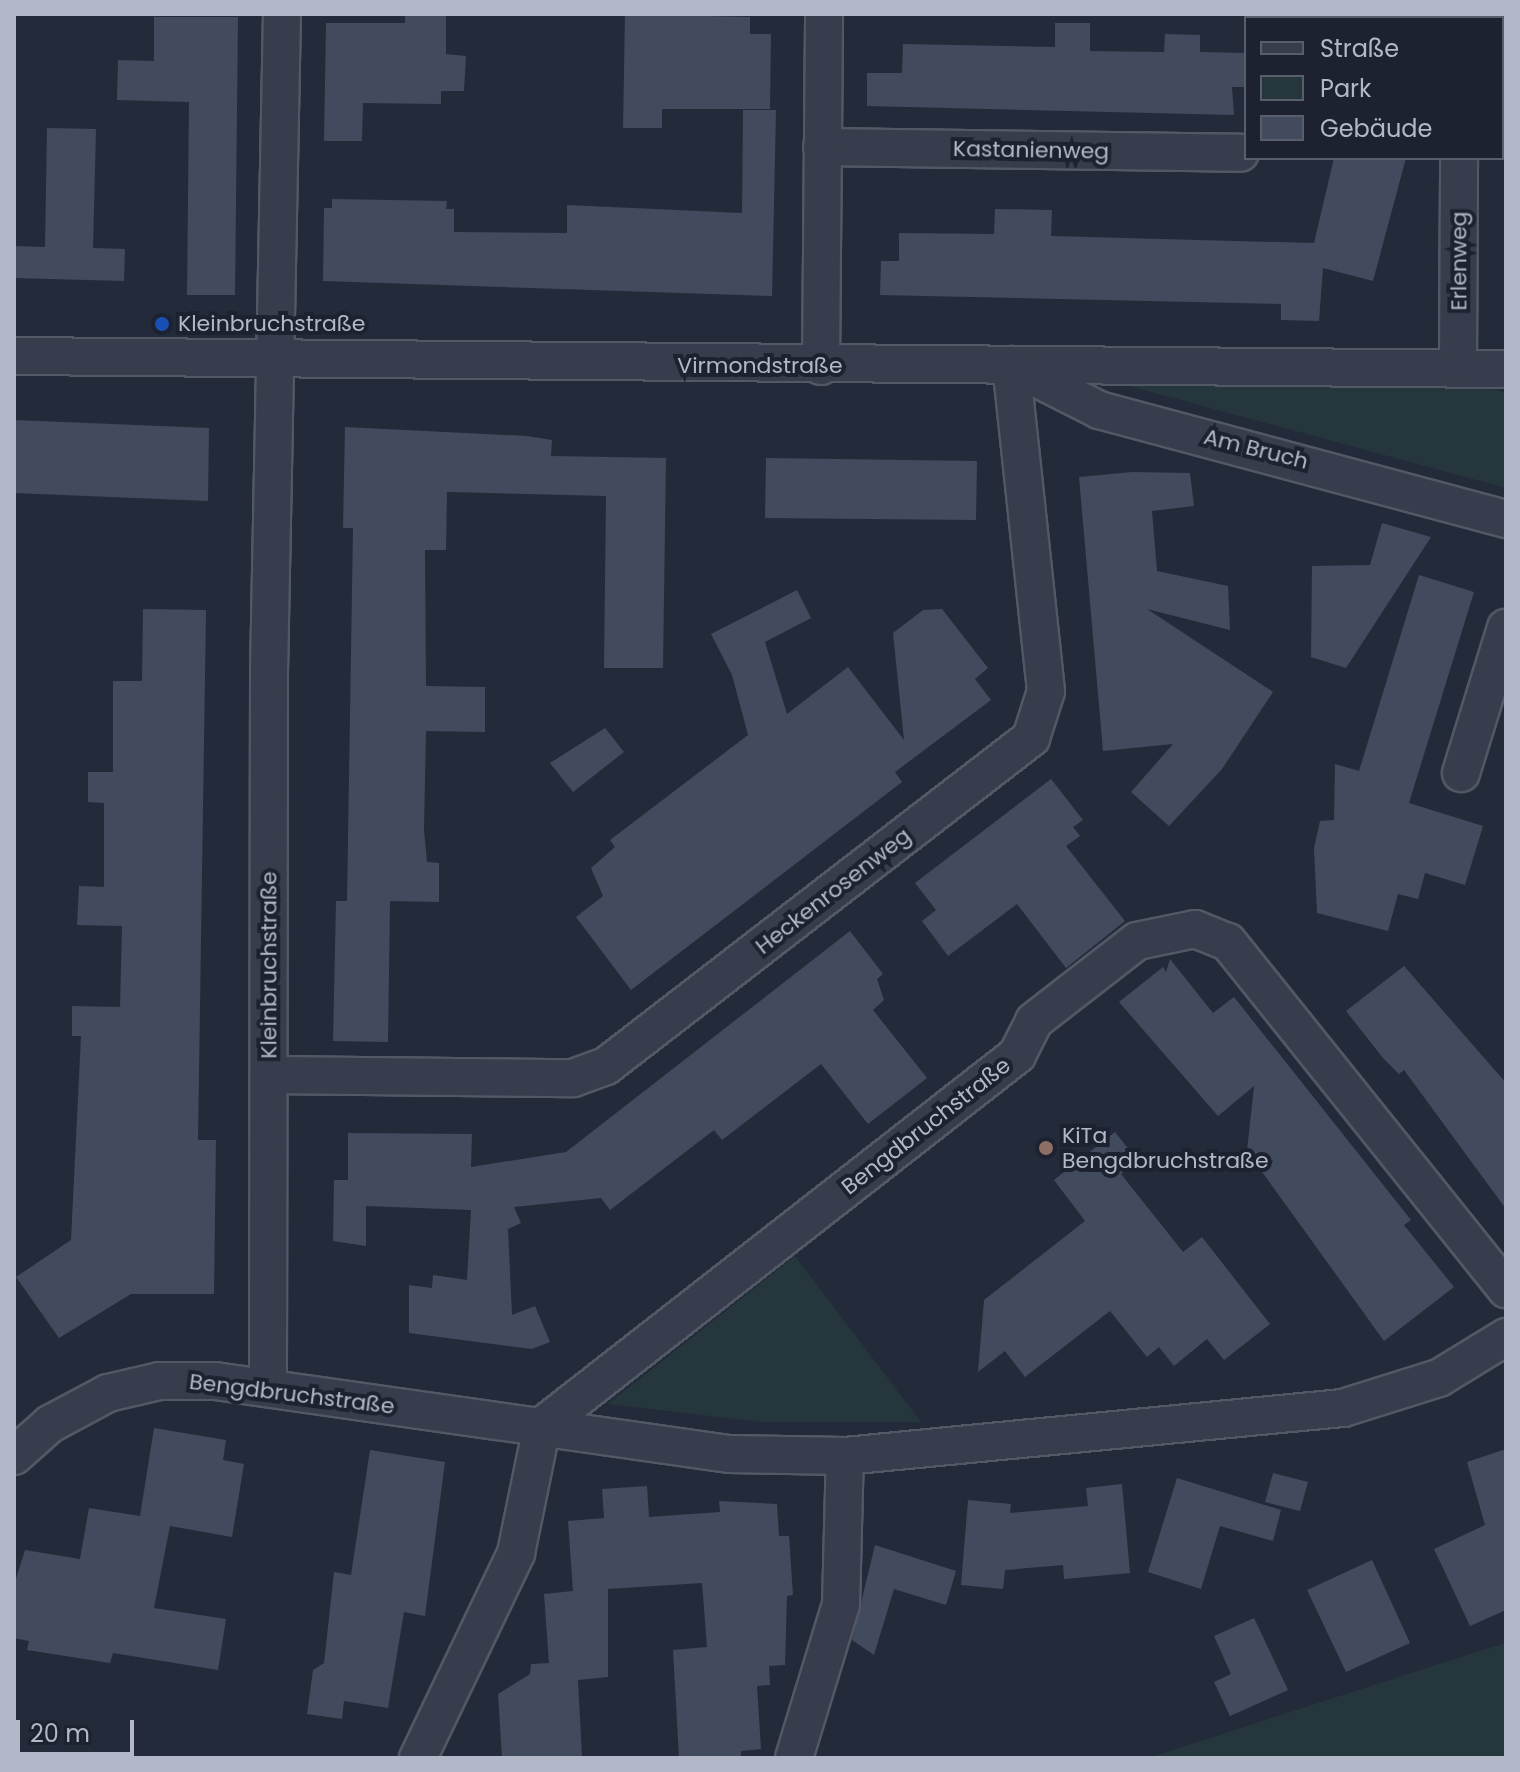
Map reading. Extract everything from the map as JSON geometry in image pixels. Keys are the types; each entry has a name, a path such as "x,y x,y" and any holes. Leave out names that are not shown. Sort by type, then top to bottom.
{"street":[{"name":"Kleinbruchstraße","path":"268,1387 282,14"},
{"path":"821,366 824,14"},
{"name":"Kastanienweg","path":"822,147 1240,153"},
{"name":"Erlenweg","path":"1458,365 1459,160"},
{"name":"Virmondstraße","path":"14,356 821,366 1458,365 1506,369"},
{"name":"Heckenrosenweg","path":"269,1075 573,1078 606,1066 1031,738 1046,691 1011,365"},
{"name":"Am Bruch","path":"1011,365 1099,410 1506,519"},
{"path":"1461,773 1506,628"},
{"name":"Bengdbruchstraße","path":"542,1426 1017,1055 1034,1021 1137,941 1195,929 1228,942 1506,1289"},
{"name":"Bengdbruchstraße","path":"14,1456 80,1406 134,1385 215,1381 729,1454 845,1456 1343,1408 1439,1378 1506,1337"},
{"path":"418,1758 516,1553 542,1426"},
{"path":"794,1758 841,1604 845,1456"}],"green space":[{"path":"1122,384 1490,388 1506,393 1506,488"},
{"path":"795,1256 921,1422 762,1422 608,1404"},
{"path":"1506,1643 1506,1758 1148,1758 1464,1656"}],"building":[{"path":"405,14 446,14 446,54 466,56 464,91 441,91 441,104 363,103 362,141 324,141 326,23 405,23"},
{"path":"625,14 750,17 750,34 771,34 770,109 662,109 662,128 623,128"},
{"path":"154,17 238,17 235,295 187,295 189,102 117,100 118,60 154,61"},
{"path":"1055,23 1090,23 1090,51 1164,52 1165,34 1200,35 1200,52 1244,53 1244,87 1232,87 1234,115 867,106 867,73 902,73 903,44 1055,47"},
{"path":"743,110 776,110 772,296 323,281 324,208 332,208 332,199 447,201 446,209 454,209 454,232 567,233 567,205 742,213"},
{"path":"47,128 96,129 93,248 125,249 124,281 14,278 14,246 45,247"},
{"path":"1334,160 1405,160 1373,281 1323,268 1319,321 1281,320 1281,304 880,295 881,261 899,261 899,233 994,234 995,209 1052,210 1051,236 1314,243"},
{"path":"14,420 209,428 208,501 14,493"},
{"path":"345,427 527,436 552,440 551,456 666,458 663,668 604,668 606,496 447,492 446,550 425,550 426,686 485,687 485,732 426,731 424,830 427,862 439,863 439,902 390,901 388,1042 333,1041 336,901 347,901 353,528 343,528"},
{"path":"766,458 977,461 976,520 765,518"},
{"path":"1132,472 1190,473 1194,506 1152,511 1157,571 1228,586 1230,630 1147,609 1273,692 1222,769 1169,826 1131,792 1173,744 1103,751 1079,477"},
{"path":"1382,523 1431,537 1346,668 1311,657 1312,566 1370,565"},
{"path":"1419,575 1474,592 1409,803 1483,826 1465,885 1425,873 1418,899 1398,894 1388,931 1317,913 1314,848 1320,821 1334,820 1335,764 1359,771"},
{"path":"797,590 811,618 765,642 787,714 848,667 904,740 893,633 923,610 942,609 988,668 975,679 991,700 895,772 902,782 631,990 576,917 603,896 591,868 615,847 610,840 748,735 732,675 711,634"},
{"path":"143,609 206,610 198,1140 216,1140 214,1294 131,1294 59,1338 16,1277 71,1240 81,1036 72,1036 72,1006 120,1007 122,926 77,925 79,886 104,887 104,803 88,802 88,772 113,772 113,681 142,681"},
{"path":"605,728 624,752 573,792 550,763"},
{"path":"1051,779 1083,820 1073,827 1080,836 1066,846 1125,921 1066,968 1017,904 948,956 922,921 936,910 915,883"},
{"path":"850,931 883,974 877,979 884,1000 873,1010 927,1078 868,1124 821,1064 722,1140 714,1130 610,1210 601,1198 514,1207 521,1223 508,1229 512,1315 535,1306 550,1342 532,1349 409,1333 409,1285 432,1288 433,1275 467,1280 471,1210 366,1206 366,1246 333,1241 334,1180 348,1180 348,1133 472,1134 471,1167 566,1152"},
{"path":"1170,959 1213,1013 1234,997 1411,1220 1404,1225 1454,1287 1384,1341 1247,1151 1254,1086 1218,1116 1119,1002 1163,967 1166,972"},
{"path":"1404,966 1506,1083 1506,1209 1404,1070 1399,1074 1383,1058 1346,1011"},
{"path":"1115,1132 1138,1161 1121,1174 1183,1252 1202,1237 1270,1324 1224,1360 1207,1339 1174,1366 1159,1347 1147,1357 1110,1311 1025,1377 1005,1351 978,1372 984,1300 1085,1221 1054,1180"},
{"path":"154,1428 226,1440 223,1460 244,1464 232,1537 170,1526 154,1608 226,1619 218,1670 113,1653 110,1663 27,1650 29,1641 14,1638 14,1585 25,1550 80,1559 89,1508 140,1516"},
{"path":"1506,1449 1506,1610 1470,1626 1434,1549 1485,1525 1467,1462"},
{"path":"370,1450 445,1462 425,1616 404,1612 388,1708 344,1701 342,1719 307,1714 313,1670 324,1663 334,1572 351,1575"},
{"path":"1273,1473 1308,1482 1300,1511 1265,1502"},
{"path":"1177,1478 1281,1510 1273,1541 1220,1526 1201,1589 1148,1572"},
{"path":"1122,1484 1130,1573 1064,1579 1063,1565 1005,1570 1003,1589 961,1585 968,1500 1011,1504 1010,1513 1088,1506 1086,1488"},
{"path":"647,1486 649,1517 720,1512 719,1501 777,1504 779,1536 789,1536 793,1595 787,1596 785,1665 769,1666 770,1685 757,1686 761,1749 741,1751 741,1758 679,1758 673,1650 707,1647 702,1583 608,1589 608,1677 578,1680 582,1758 502,1758 498,1694 530,1674 531,1664 549,1663 544,1594 573,1591 568,1521 604,1518 602,1489"},
{"path":"875,1545 956,1571 946,1605 894,1589 874,1655 852,1640"},
{"path":"1372,1560 1410,1643 1346,1672 1307,1590"},
{"path":"1254,1618 1288,1690 1230,1716 1214,1682 1231,1674 1214,1636"}],"place":[{"name":"Kleinbruchstraße","path":"162,324"},
{"name":"KiTa Bengdbruchstraße","path":"1046,1148"}]}
